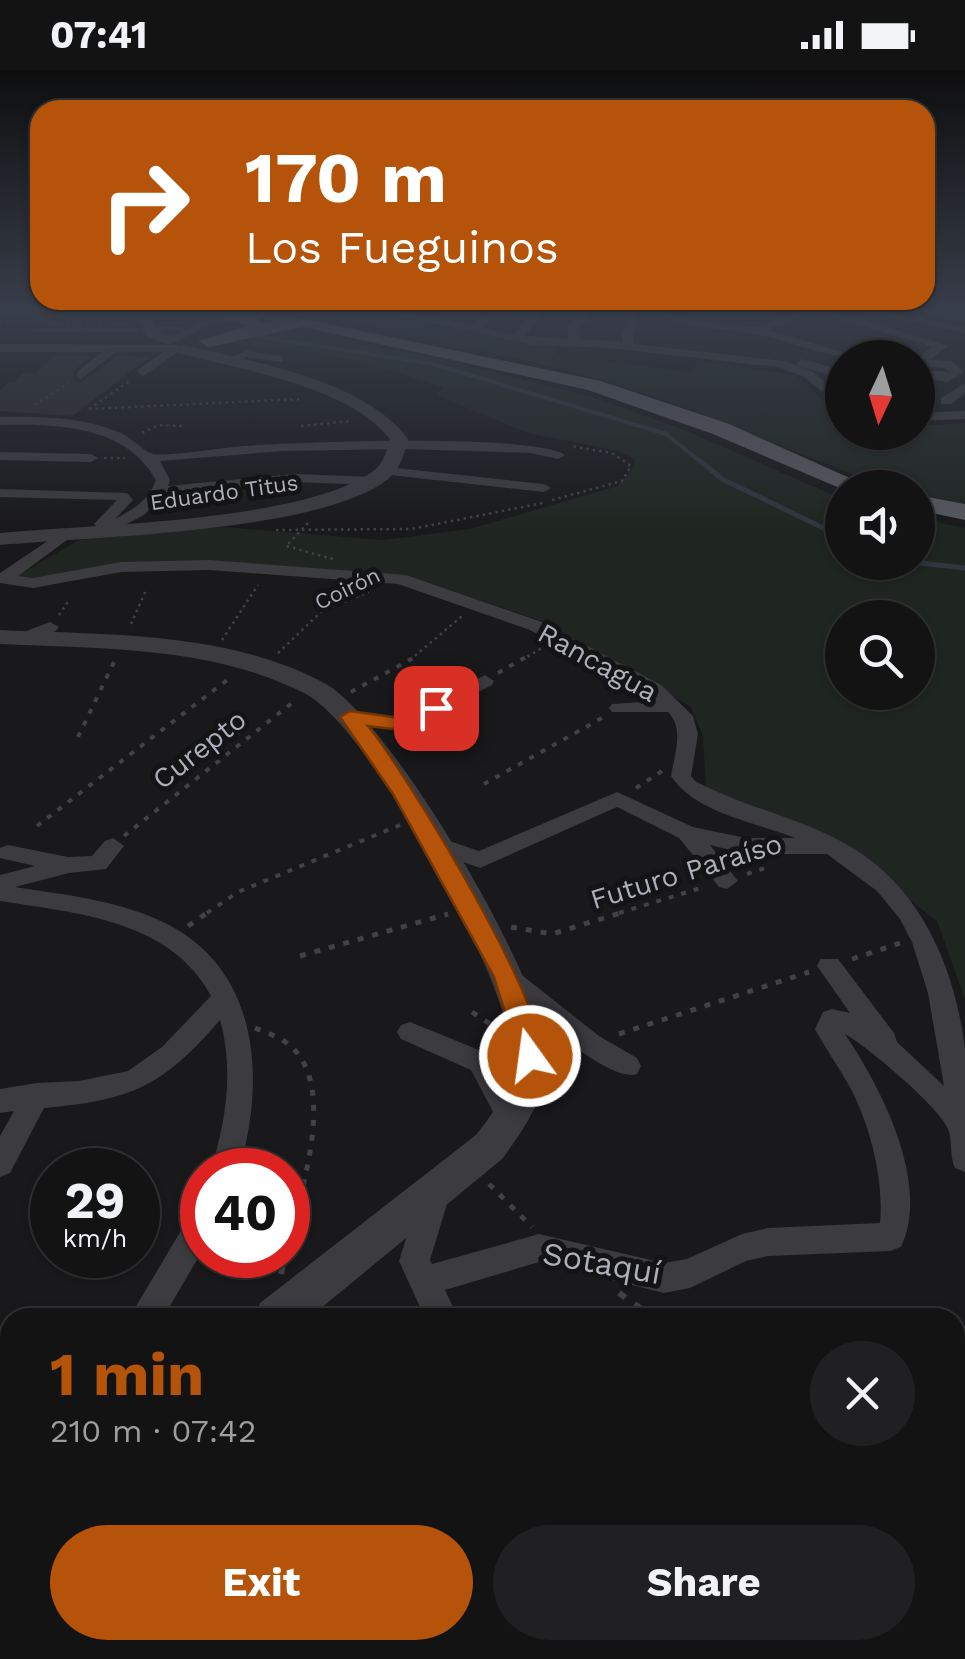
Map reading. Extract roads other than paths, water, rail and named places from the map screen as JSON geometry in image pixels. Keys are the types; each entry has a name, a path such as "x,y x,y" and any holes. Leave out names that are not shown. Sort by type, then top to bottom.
{"main road":[{"path":"551,382 616,398 825,485"},
{"path":"575,382 620,393 721,429 825,473"},
{"path":"935,506 965,512"},
{"path":"935,515 965,521"}],"street":[{"path":"299,382 376,414 396,430 399,446 380,476"},
{"path":"946,401 960,382"},
{"path":"935,417 965,415"},
{"path":"6,421 68,424 124,441 150,458 163,480 160,490 129,518 97,533"},
{"path":"150,458 282,448 561,450"},
{"path":"0,456 91,458"},
{"path":"160,490 294,478 380,476 544,488"},
{"name":"Eduardo Titus","path":"0,540 258,516 327,502 380,476"},
{"path":"0,493 122,496 126,500 122,506 97,533"},
{"name":"Rancagua","path":"60,537 3,578 33,583 136,566 269,568 400,580 476,604 561,638 675,706 688,734 681,776 688,786 832,846 884,886 910,917 930,964 962,1122 965,1159"},
{"path":"8,637 50,627"},
{"path":"8,637 214,652 258,664 332,702 402,724 485,680"},
{"path":"287,1308 488,1147 523,1096 530,1056 528,1033 506,977 425,830 376,748 332,702"},
{"path":"620,708 675,706"},
{"path":"425,830 480,860 617,799 687,833 746,846 792,850 832,846"},
{"path":"687,833 726,880"},
{"path":"0,883 69,865 98,862 112,846"},
{"path":"8,852 69,865"},
{"path":"0,893 108,914 170,938 201,964 230,1011 244,1079 233,1148"},
{"path":"829,966 905,1067 962,1122"},
{"path":"506,977 590,1044 628,1066"},
{"path":"0,1100 91,1090 149,1074 230,1011"},
{"name":"Sotaquí","path":"424,1280 539,1248 664,1278 690,1273 742,1248 768,1242 882,1239 895,1232 899,1217 880,1131 862,1084 829,1024 846,1020 905,1067"},
{"path":"410,1032 480,1062 510,1117"},
{"path":"0,1164 37,1094"},
{"path":"437,1308 414,1261 415,1248 438,1186"},
{"path":"151,1308 180,1260"}],"waterway":[{"path":"493,382 666,434 702,463"},
{"path":"699,460 722,479 825,529"},
{"path":"935,565 965,568"}]}
